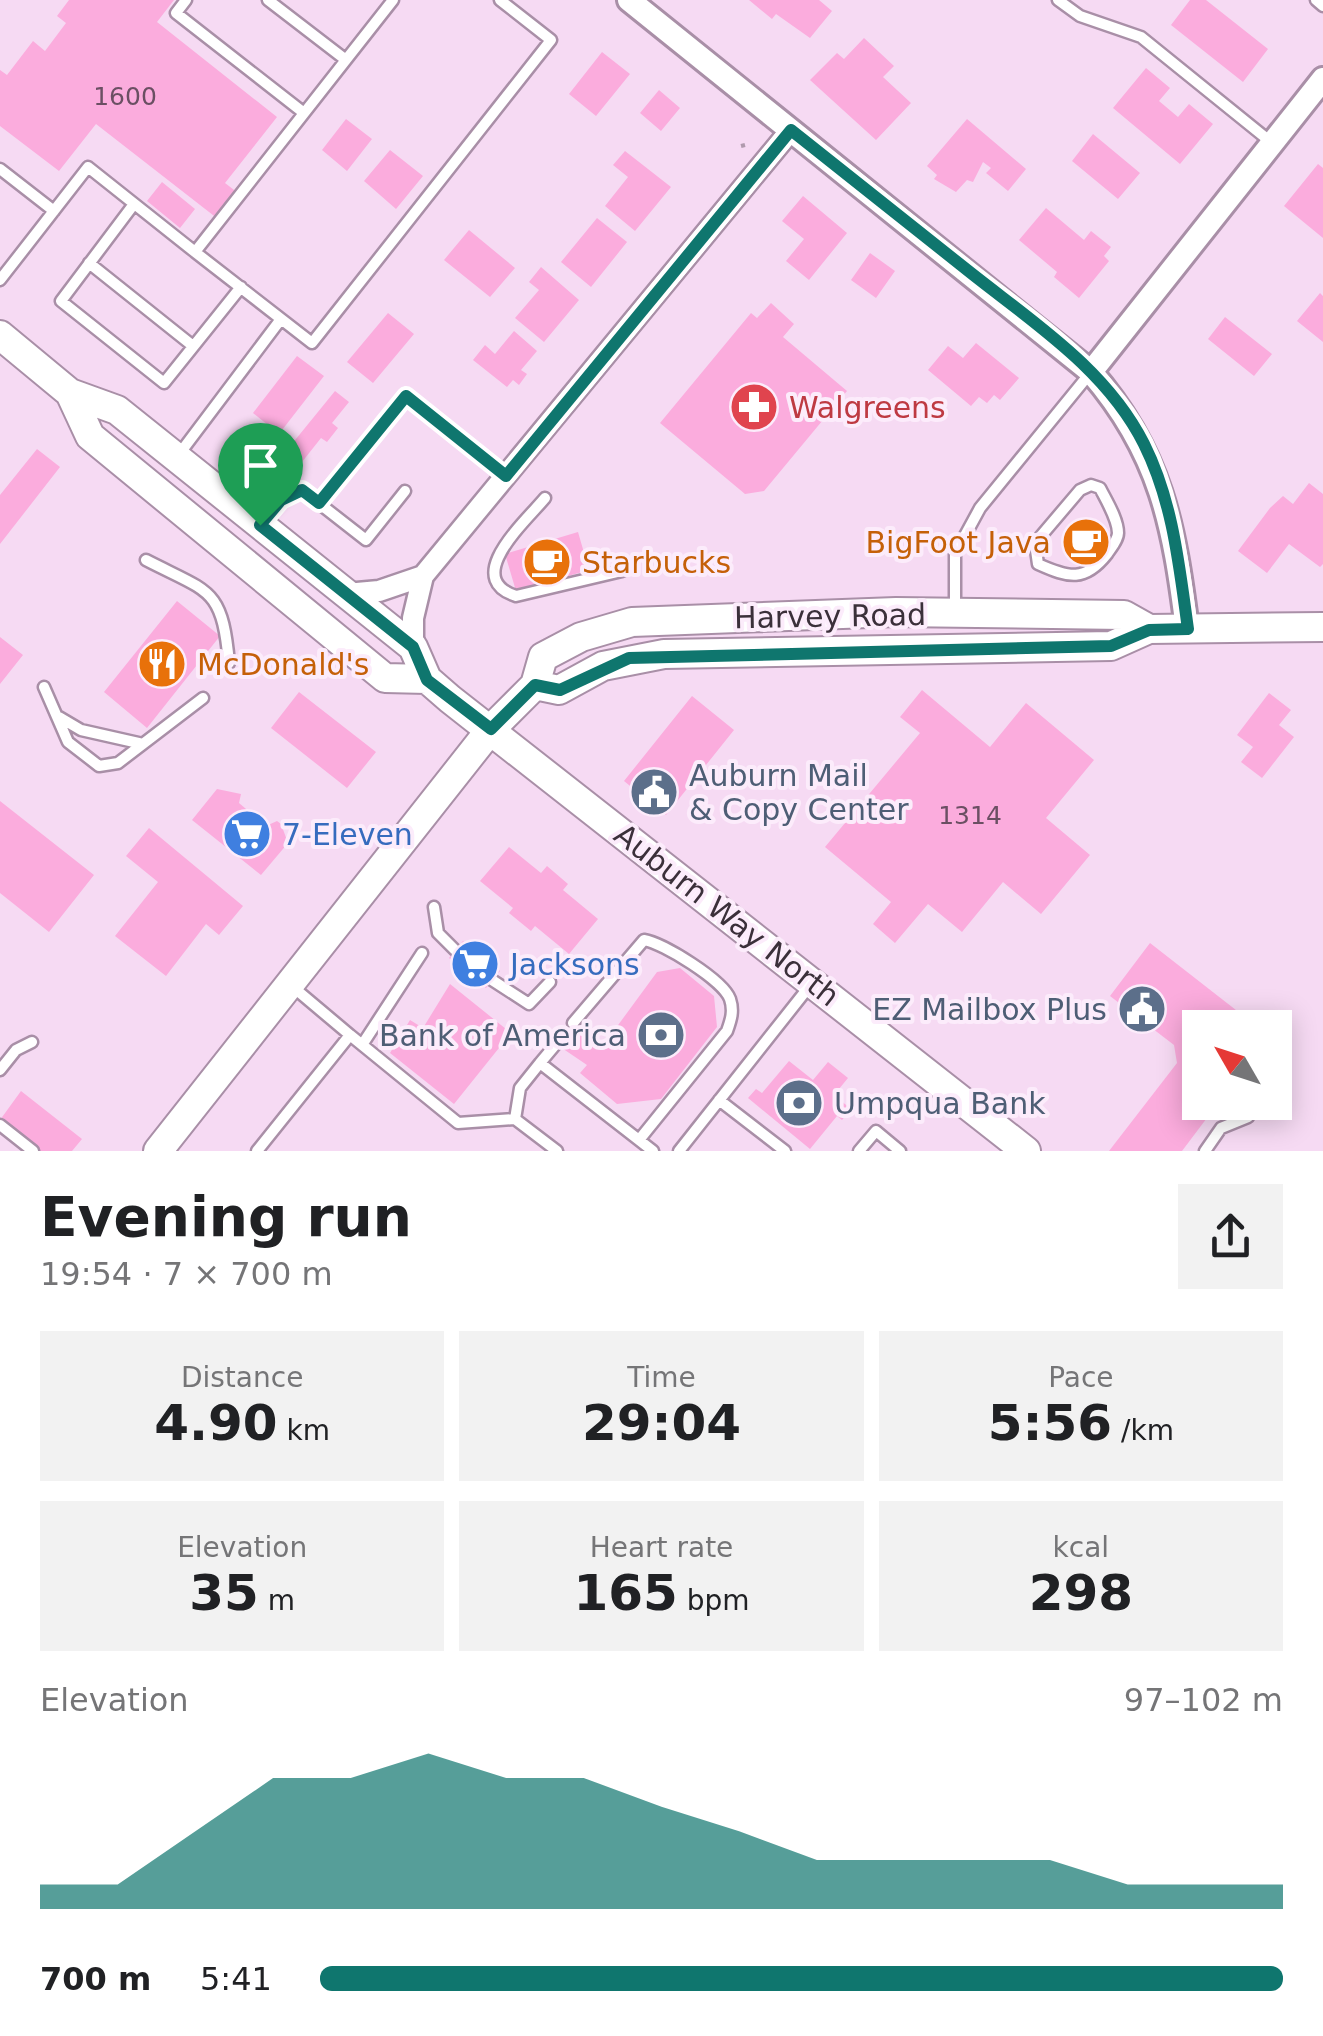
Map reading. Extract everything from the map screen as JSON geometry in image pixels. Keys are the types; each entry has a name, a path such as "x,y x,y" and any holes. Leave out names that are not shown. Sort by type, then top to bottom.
{"main road":[{"name":"Auburn Way North","path":"0,335 70,393 117,410 413,647 427,680 1025,1151"},
{"name":"Auburn Way North","path":"70,393 90,436 386,678 427,680"},
{"name":"Harvey Road","path":"158,1151 491,729 535,685 543,657 581,637 632,622 896,612 1124,615 1149,630"},
{"path":"791,651 788,639 794,632 869,629 896,612"},
{"name":"Harvey Road","path":"535,685 560,690 629,658 1111,646 1149,630 1323,627"}],"street":[{"path":"629,0 1091,372 1134,426 1163,492 1175,536 1188,629"},
{"path":"1091,372 1323,79"},
{"path":"413,647 413,618 422,576 791,130"},
{"path":"346,594 379,592 422,576"}],"lane":[{"path":"186,0 176,13 304,114"},
{"path":"268,0 346,60"},
{"path":"0,280 88,168 312,344 550,40 500,0"},
{"path":"1058,0 1080,16 1141,37 1272,143"},
{"path":"1316,0 1323,6"},
{"path":"195,252 387,2"},
{"path":"0,170 54,212"},
{"path":"134,204 61,301 164,383 240,287"},
{"path":"89,264 193,346"},
{"path":"176,458 281,319"},
{"path":"956,613 955,554 980,508 1091,372"},
{"path":"319,503 406,396 506,476"},
{"path":"1091,485 1100,488 1118,533 1093,572 1059,574 1038,564 1035,543 1060,511 1080,490 1091,485"},
{"path":"260,525 281,500 302,490 366,540 405,491"},
{"path":"545,498 496,558 494,578 502,588 516,596 622,571"},
{"path":"146,560 215,598 225,619 230,663"},
{"path":"44,687 68,742 99,766 118,763 202,698"},
{"path":"54,713 81,730 143,744"},
{"path":"434,907 438,932 455,950"},
{"path":"573,1024 644,940 661,942 725,990 732,1015 728,1031 640,1140"},
{"path":"362,1045 422,953"},
{"path":"492,980 528,1004 550,982"},
{"path":"679,1151 813,982"},
{"path":"290,985 458,1123 515,1119 557,1151"},
{"path":"257,1151 350,1036"},
{"path":"0,1070 16,1050 32,1042"},
{"path":"515,1119 520,1088 556,1044"},
{"path":"540,1063 653,1151"},
{"path":"720,1100 785,1151"},
{"path":"1205,1151 1222,1128 1243,1120"},
{"path":"0,1126 32,1151"},
{"path":"860,1151 876,1131 900,1151"}],"building":[{"path":"69,0 174,0 157,22 277,117 225,183 238,193 218,219 96,124 59,171 0,126 0,70 7,75 33,41 45,51 66,23 57,16"},
{"path":"749,0 819,0 832,11 810,38 776,14 772,19"},
{"path":"1190,0 1206,0 1268,49 1243,82 1171,25"},
{"path":"864,38 894,66 883,77 911,103 876,140 810,80 837,53 844,59"},
{"path":"602,52 630,74 596,116 569,94"},
{"path":"1146,68 1170,88 1159,101 1178,117 1189,104 1213,124 1180,164 1113,108"},
{"path":"659,90 680,108 661,131 640,113"},
{"path":"346,119 372,139 347,171 322,150"},
{"path":"967,119 1026,169 1008,191 986,173 991,168 983,162 973,182 967,180 956,192 934,179 937,175 927,166"},
{"path":"1093,134 1140,173 1118,199 1072,161"},
{"path":"390,150 423,176 396,209 364,181"},
{"path":"625,151 671,187 635,231 605,206 628,177 613,165"},
{"path":"1318,164 1323,168 1323,238 1284,206"},
{"path":"162,182 195,209 180,228 147,201"},
{"path":"803,196 847,233 809,280 786,261 804,239 782,221"},
{"path":"1046,208 1084,240 1091,231 1111,247 1104,256 1109,261 1079,298 1054,277 1057,272 1019,240"},
{"path":"597,218 627,242 591,287 561,262"},
{"path":"469,230 515,268 490,297 444,260"},
{"path":"870,253 895,271 876,298 851,280"},
{"path":"541,267 579,300 544,342 515,318 539,290 529,282"},
{"path":"1320,293 1323,296 1323,342 1297,321"},
{"name":"Walgreens","path":"771,303 794,324 783,337 847,391 764,491 745,494 660,423 751,313 757,318"},
{"path":"388,313 414,334 373,383 347,362"},
{"path":"1225,317 1272,354 1254,376 1208,339"},
{"path":"514,331 537,351 521,370 527,374 519,385 513,380 507,387 473,360 485,345 495,354"},
{"path":"976,343 1019,378 1000,400 994,395 987,403 979,397 971,406 928,370 948,346 963,358"},
{"path":"297,356 324,376 279,434 253,413"},
{"path":"335,391 349,402 332,423 338,428 327,442 321,438 302,462 287,450"},
{"path":"37,449 60,467 0,544 0,495"},
{"path":"1309,483 1323,494 1323,564 1320,567 1289,544 1267,573 1238,551 1270,508 1283,496 1293,504"},
{"name":"BigFoot Java","path":"1090,518 1108,532 1083,565 1065,552"},
{"name":"Starbucks","path":"578,532 589,570 516,591 505,554"},
{"name":"McDonald's","path":"177,601 220,636 147,728 104,692"},
{"path":"0,637 23,655 0,684"},
{"path":"922,690 990,747 1026,703 1094,760 1046,818 1090,855 1041,914 1003,882 962,932 928,904 895,943 873,924 891,902 825,847 920,733 900,717"},
{"path":"299,692 376,752 347,788 271,728"},
{"path":"1269,693 1291,710 1279,725 1294,737 1262,778 1241,762 1253,747 1237,735"},
{"path":"692,696 734,730 666,815 624,781"},
{"name":"7-Eleven","path":"217,789 241,794 239,803 266,826 277,821 281,824 288,843 261,875 192,820"},
{"path":"0,801 94,875 49,932 0,893"},
{"path":"149,828 243,906 219,935 206,924 166,976 115,936 158,882 126,856"},
{"path":"509,847 541,873 547,866 568,884 563,890 598,919 569,954 535,926 531,931 509,913 513,908 480,881"},
{"name":"Jacksons","path":"463,941 500,971 486,988 449,958"},
{"path":"1150,943 1236,1010 1182,1010 1182,1120 1205,1120 1182,1151 1109,1151 1177,1063 1174,1045 1110,996"},
{"name":"Bank of America","path":"680,968 714,996 717,1027 661,1099 617,1104 580,1073 587,1065 553,1042 570,1021 602,1047 657,972"},
{"path":"450,984 511,1033 454,1104 390,1053 410,1020 423,1028"},
{"name":"Umpqua Bank","path":"789,1061 813,1080 828,1062 848,1078 834,1095 851,1109 842,1120 837,1116 810,1149 748,1098 756,1089 762,1093"},
{"path":"21,1091 82,1139 72,1151 39,1151 0,1120"}],"place":[{"name":"Walgreens","path":"754,407"},
{"name":"BigFoot Java","path":"1086,542"},
{"name":"Starbucks","path":"547,562"},
{"name":"McDonald's","path":"162,664"},
{"name":"Auburn Mail & Copy Center","path":"654,792"},
{"name":"7-Eleven","path":"247,834"},
{"name":"Jacksons","path":"475,964"},
{"name":"EZ Mailbox Plus","path":"1142,1009"},
{"name":"Bank of America","path":"661,1035"},
{"name":"Umpqua Bank","path":"799,1103"}],"route":[{"path":"791,130 1069,352 1117,401 1144,445 1163,492 1175,536 1188,629 1149,630 1111,646 664,654 629,658 604,666 560,690 535,685 491,729 427,680 413,647 260,525 281,500 302,490 319,503 406,396 506,476 791,130"}]}
